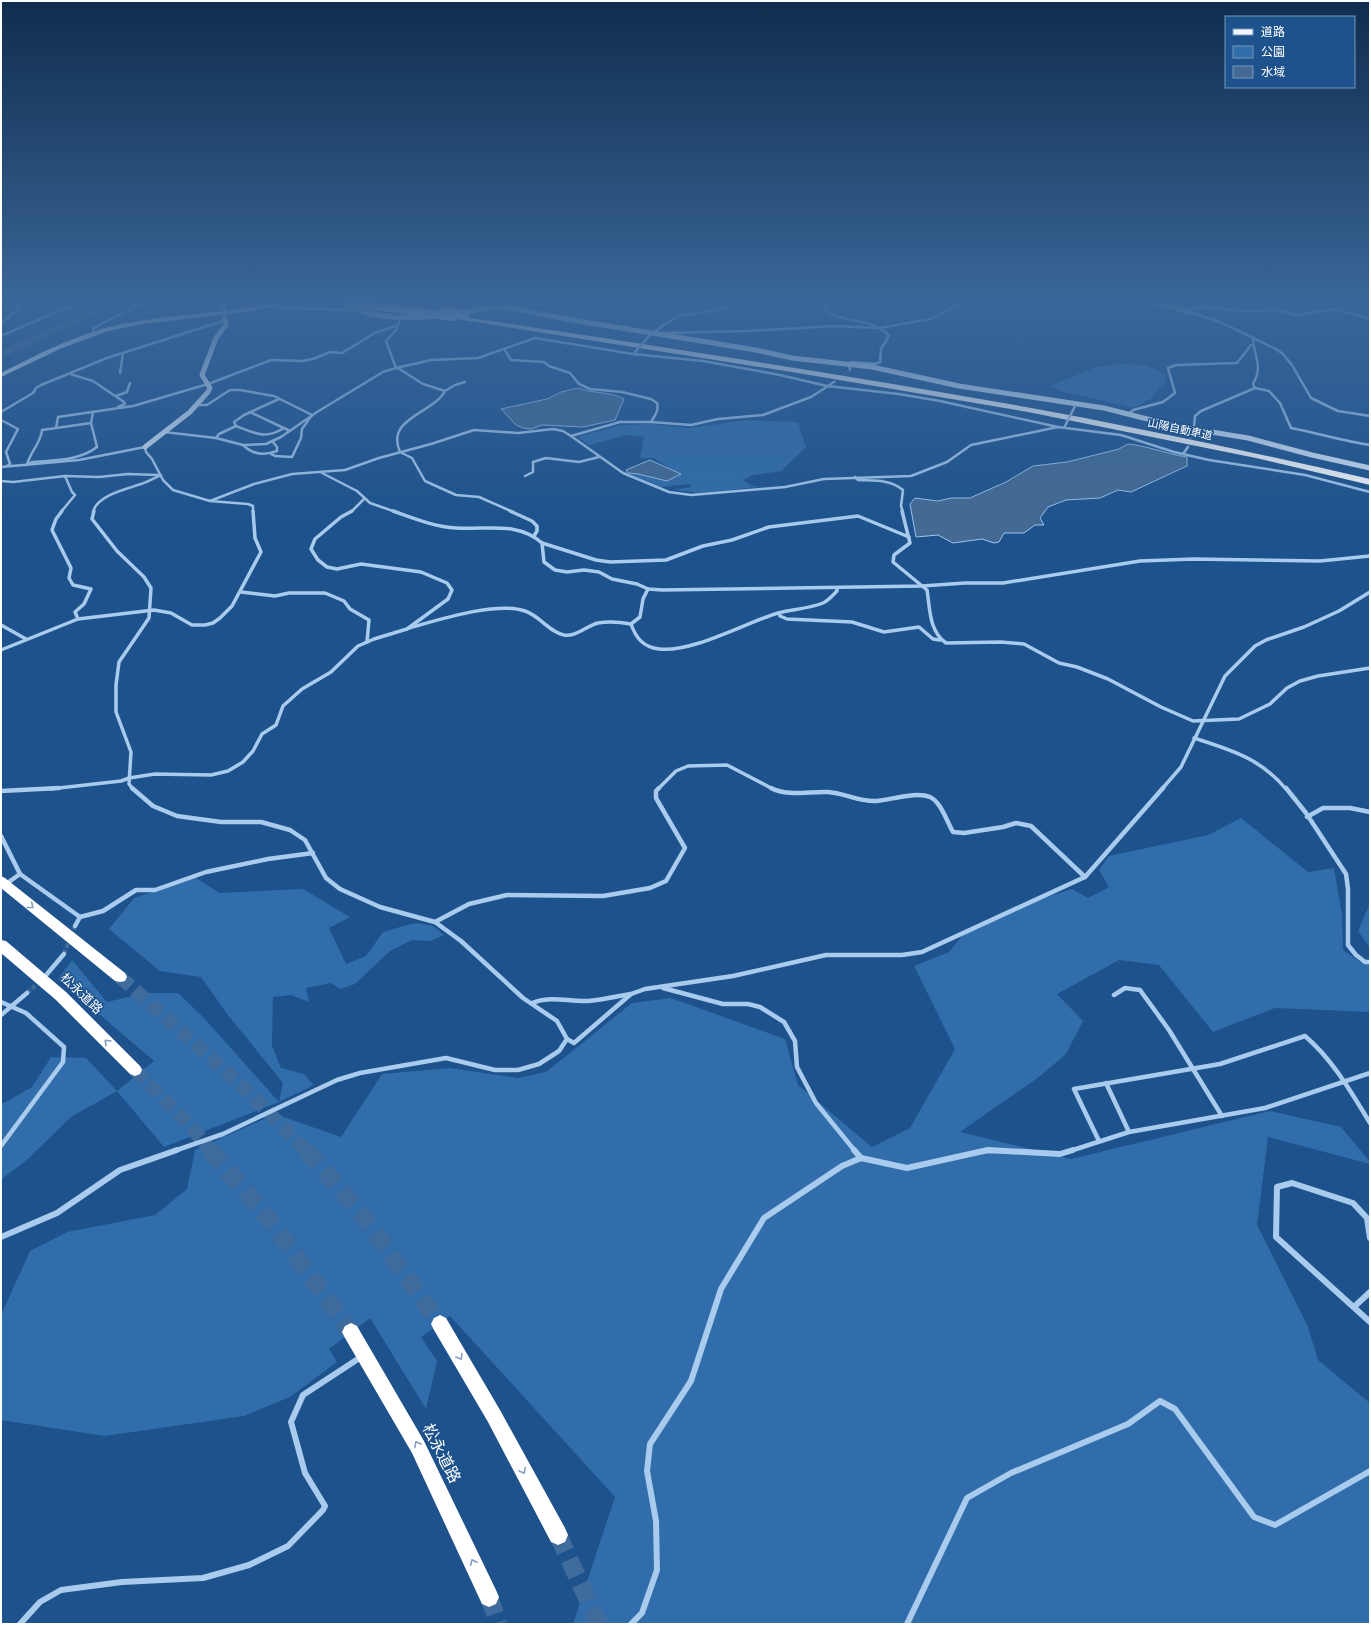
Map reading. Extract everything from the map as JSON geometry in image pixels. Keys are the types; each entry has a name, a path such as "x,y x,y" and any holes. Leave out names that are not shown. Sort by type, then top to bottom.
{"highway":[{"name":"山陽自動車道","path":"837,377 988,403 1167,438 1370,482"},
{"name":"山陽自動車道","path":"865,377 1169,432 1370,476"},
{"path":"3,883 120,977"},
{"name":"松永道路","path":"1,945 60,996 135,1070"},
{"path":"440,1324 494,1416 558,1536"},
{"name":"松永道路","path":"352,1332 418,1447 489,1597"}],"street":[{"path":"1,412 33,393 36,388 41,385 61,377"},
{"path":"81,377 93,381 116,396 125,404 121,406 93,410 92,412"},
{"path":"1,468 79,460 145,448 163,432 190,412 208,392 210,388 203,377"},
{"path":"56,428 58,417 133,406 228,377"},
{"path":"163,432 216,438 243,445 257,445 273,442 375,377"},
{"path":"413,377 424,384 446,391"},
{"path":"573,377 579,384 590,389 622,392 651,399 656,403 658,408 657,413 651,422"},
{"path":"788,377 827,386 899,394 940,401 1058,427"},
{"path":"917,377 959,386 1076,404 1129,414 1175,426 1248,438 1312,455 1370,468"},
{"path":"1129,414 1133,410 1163,402 1175,393 1170,377"},
{"path":"1255,388 1253,384 1257,377"},
{"path":"1299,377 1311,398 1338,411 1370,416"},
{"path":"465,382 455,385 446,391 442,397 410,419 402,427 398,434 397,445 400,452 412,458 419,472 426,481 456,495 479,498 532,521 537,526 537,531 534,536"},
{"path":"571,436 620,422 651,422 691,425 718,419 763,415 811,397 834,382"},
{"path":"116,396 126,392 130,383"},
{"path":"1194,426 1195,416 1201,410 1255,388 1269,391 1280,403 1291,428 1335,437 1349,442 1370,445"},
{"path":"197,404 207,405 230,390 264,394 279,399 312,416"},
{"path":"236,426 234,422 250,412 279,399"},
{"path":"1065,427 1076,404"},
{"path":"27,465 32,462 75,457 93,451 97,447 91,423 92,412"},
{"path":"250,412 282,429 290,431"},
{"path":"271,454 275,456 292,457 301,438 302,429 312,416"},
{"path":"1,420 15,426 18,429 6,452 10,464 6,467"},
{"path":"27,465 28,457 39,441 42,430 91,423"},
{"path":"216,438 219,434 236,426 265,436 273,436 282,429"},
{"path":"210,501 254,484 292,474 322,473 345,470 379,458 431,444 474,430 518,433 553,429 562,431 571,436 623,473 669,492 678,494 785,487 824,479 912,476 947,462 971,445 1058,427 1120,436 1210,460 1332,480 1370,492"},
{"path":"243,445 259,455 271,454 277,451 277,447 273,442"},
{"path":"1183,454 1188,447"},
{"path":"1,650 78,620 149,610 161,610 170,613 192,625 208,624 217,621 226,614 241,592 249,575 258,563 261,552 255,538 254,506 247,503 219,503 173,490 161,475 145,448"},
{"path":"525,476 533,472 533,462 540,458 558,459 578,463 599,456"},
{"path":"322,473 357,491 370,503 418,520 455,528 507,527 520,530 534,536 542,543 596,560 610,562 666,560 703,546 732,540 769,527 858,516 909,537"},
{"path":"1,481 13,482 65,476 99,477 128,474 161,475"},
{"path":"161,475 142,484 122,489 98,502 94,509 92,519 118,551 144,577 151,588 149,618 119,662 116,685 116,712 131,752 129,784 136,792 153,806 177,816 220,822 261,822 290,830 305,840 326,878 340,889 380,907 435,922 461,941 523,998 557,1021 567,1038 574,1042 631,994"},
{"path":"65,476 72,492 75,495 56,519 52,530 71,568 69,578 73,585 92,589 84,604 75,612 78,620"},
{"path":"855,477 858,480 884,481 900,486 903,490 901,506 910,543 894,555 893,562 927,590 934,633 940,640"},
{"path":"364,499 350,513 341,517 314,539 311,549 318,560 327,567 337,569 361,564 421,572 447,583 452,590 448,599 407,629"},
{"path":"542,543 544,562 555,570 567,572 584,570 600,572 612,579 637,584 648,589 662,590 837,588 1018,582 1140,561 1194,559 1320,561 1370,556"},
{"path":"631,624 633,634 642,643 655,649 668,650 684,648 779,613 807,608 825,602 837,591 837,588"},
{"path":"1,791 38,790 121,782 129,778 155,774 211,775 228,770 243,762 253,751 262,734 276,725 283,706 302,689 331,672 358,646 367,642 458,614 488,608 524,610 536,614 541,621 560,633 570,636 584,632 590,626 605,621 631,624 637,622 641,617 643,594 648,589"},
{"path":"241,592 275,596 289,593 325,593 335,596 344,601 350,609 368,620 367,642"},
{"path":"532,1003 538,1000 557,999 587,1001 631,994 645,989 733,976 826,955 902,955 922,952 1086,877 1181,767 1225,676 1255,646 1266,640 1304,627 1339,611 1370,592"},
{"path":"779,613 780,616 786,619 852,622 884,632 919,627 933,639 946,643 1001,642 1024,644 1059,663 1077,667 1108,679 1161,708 1193,721 1239,719 1270,704 1287,688 1300,681 1318,676 1370,668"},
{"path":"1,626 26,639"},
{"path":"1194,738 1242,754 1268,769 1283,782 1346,874 1348,889 1348,945 1356,955 1365,962 1370,962"},
{"path":"435,922 469,904 507,894 603,896 650,888 666,881 685,848 656,798 656,791 676,771 688,766 727,765 776,790 792,793 829,792 858,800 875,801 920,795 930,797 937,802 953,832 964,833 1016,823 1032,826 1086,877"},
{"path":"1307,817 1322,808 1350,808 1370,812"},
{"path":"1,836 20,874 80,917"},
{"path":"75,926 80,917 103,911 136,890 154,890 206,872 268,859 312,853"},
{"path":"3,883 20,874"},
{"path":"46,974 64,954"},
{"path":"661,987 723,1004 748,1004 760,1007 784,1022 795,1041 797,1067 816,1103 861,1158"},
{"path":"1114,995 1125,988 1140,990 1193,1068 1222,1116"},
{"path":"1,1014 27,993"},
{"path":"1,1002 8,1007"},
{"path":"1,1006 26,1013 64,1047 63,1062 1,1146"},
{"path":"1099,1141 1074,1088 1220,1064 1305,1036 1313,1042 1344,1082 1370,1123"},
{"path":"1,1236 57,1213 120,1170 223,1134 337,1080 360,1073 446,1058 495,1070 518,1070 539,1064 559,1052 567,1038"},
{"path":"630,1624 642,1614 657,1570 656,1521 647,1471 650,1444 691,1381 720,1290 764,1218 842,1166 861,1158 907,1168 988,1150 1060,1154 1129,1132 1265,1108 1370,1073"},
{"path":"1106,1083 1129,1132"},
{"path":"1370,1238 1369,1216 1353,1203 1292,1183 1277,1187 1276,1237 1370,1322"},
{"path":"1354,1307 1370,1292"},
{"path":"20,1624 40,1602 61,1590 122,1582 203,1578 248,1565 288,1546 323,1510 324,1506 305,1473 291,1422 302,1395 365,1354"},
{"path":"907,1624 967,1498 1011,1473 1128,1424 1160,1401 1175,1409 1254,1517 1276,1525 1370,1471"}],"green space":[{"path":"1072,377 1165,377 1166,380 1152,398 1134,408 1060,391 1050,386"},
{"path":"746,420 798,422 806,447 781,471 753,475 743,480 752,486 758,486 757,487 700,493 674,490 691,487 690,484 661,487 628,473 667,481 680,475 654,458 640,458 644,437 627,435 589,445 577,437 621,425 649,424 691,428"},
{"path":"1241,818 1308,872 1334,868 1342,914 1343,950 1362,963 1370,959 1370,1012 1275,1008 1213,1032 1159,965 1119,960 1057,994 1083,1021 1066,1054 1039,1077 960,1132 1071,1159 1270,1111 1341,1127 1370,1162 1370,1164 1268,1137 1257,1225 1308,1327 1318,1360 1370,1403 1370,1624 573,1624 615,1497 450,1316 421,1337 437,1361 426,1409 370,1318 329,1349 337,1362 290,1397 244,1416 105,1436 1,1420 1,1315 30,1251 67,1232 155,1215 187,1189 195,1150 275,1114 341,1137 382,1074 450,1068 518,1078 546,1072 632,1003 671,998 785,1039 798,1085 872,1147 910,1128 955,1049 914,966 949,952 967,930 1021,905 1072,889 1088,898 1109,887 1099,870 1109,856 1208,835"},
{"path":"196,878 220,893 303,889 350,917 329,928 346,964 366,956 383,932 418,923 433,926 444,935 430,941 412,940 390,951 355,984 340,989 331,983 306,988 309,1002 291,995 273,997 272,1046 281,1068 304,1074 314,1085 279,1102 283,1083 228,1015 201,977 160,971 109,929 134,898"},
{"path":"1370,905 1370,948 1358,931"},
{"path":"72,960 107,1002 146,993 178,993 203,1017 279,1102 164,1147 117,1091 154,1061 58,979"},
{"path":"51,1057 86,1058 117,1091 71,1117 28,1159 1,1181 1,1102 4,1103 32,1087"}],"water":[{"path":"578,388 618,396 624,399 615,420 583,427 542,425 531,429 516,425 501,409 547,399 561,392"},
{"path":"1128,444 1143,446 1187,457 1187,466 1131,492 1118,490 1100,498 1066,500 1048,507 1040,518 1044,525 1035,525 1024,533 1004,533 999,542 994,543 982,539 953,543 938,535 916,537 910,504 915,498 938,501 951,498 970,498 1006,482 1033,466 1067,462 1119,449"},
{"path":"650,460 681,474 667,481 628,473 626,470"}],"tunnel":[{"path":"834,382 841,377"},
{"path":"1188,447 1194,427"},
{"path":"64,954 75,926"},
{"path":"120,977 240,1084 306,1150"},
{"path":"27,993 40,981"},
{"path":"135,1070 187,1122 211,1151"},
{"path":"210,1150 271,1222 351,1332"},
{"path":"306,1150 363,1216 440,1324"},
{"path":"558,1535 599,1624"},
{"path":"489,1597 499,1624"}]}
